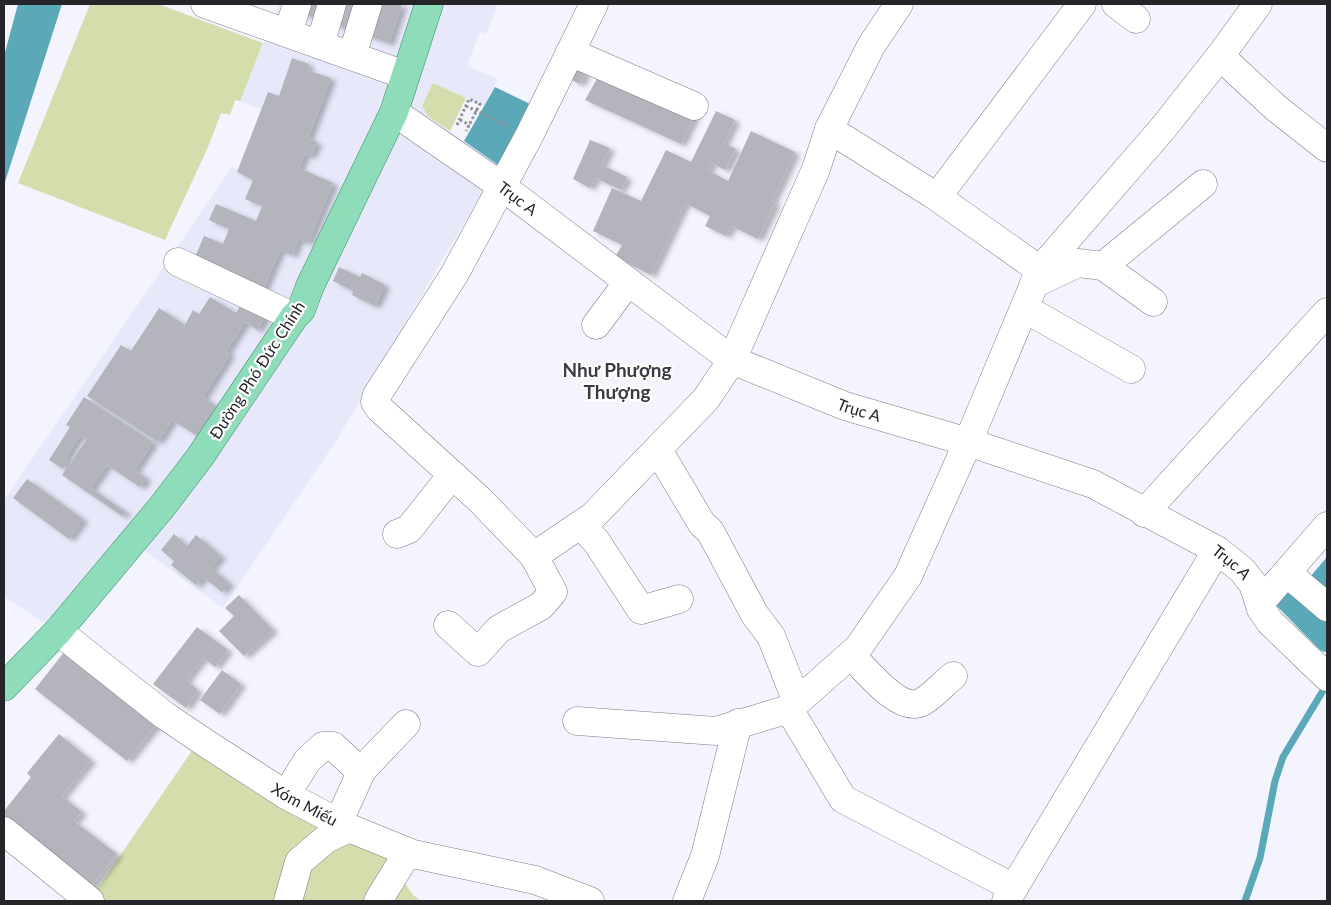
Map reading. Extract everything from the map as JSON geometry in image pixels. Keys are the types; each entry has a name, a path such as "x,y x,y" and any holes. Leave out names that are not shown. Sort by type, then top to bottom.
{"main road":[{"name":"Đường Phó Đức Chính","path":"4,687 58,631 161,508 200,457 294,317 301,310 310,286 394,112 430,4"}],"street":[{"path":"205,4 405,75"},
{"path":"288,33 297,4"},
{"path":"320,45 332,4"},
{"path":"352,56 368,4"},
{"path":"448,625 478,652 500,629 541,606 553,592 534,556 480,500 374,402 454,275 500,185 529,136 594,4"},
{"path":"937,197 1082,4"},
{"path":"576,722 716,730 793,706 858,648 908,576 968,442 1032,287 1164,127 1258,4"},
{"path":"534,556 581,526 593,516 706,400 732,360 816,169 829,129 871,46 897,5"},
{"path":"570,52 694,106"},
{"path":"1220,56 1276,108 1327,148"},
{"name":"Trục A","path":"394,112 445,145 500,185 732,360 845,406 968,442 1092,484 1217,550 1249,578 1256,590 1261,609 1270,622 1327,677"},
{"path":"829,129 937,197 1032,287 1131,369"},
{"path":"1103,266 1203,184"},
{"path":"178,262 294,317"},
{"path":"1032,287 1078,263 1103,266 1153,302"},
{"path":"596,325 628,282"},
{"path":"1144,513 1327,312"},
{"path":"658,450 702,524 710,531 755,615 771,636 793,706 843,799 1010,895 1217,550"},
{"path":"397,534 409,529 452,475"},
{"path":"581,526 596,541 641,610 679,599"},
{"path":"1260,603 1327,526"},
{"path":"1287,573 1327,607"},
{"name":"Xóm Miếu","path":"58,631 164,715 286,795 344,824 408,852 535,880 590,901"},
{"path":"851,655 890,695 908,704 921,703 953,676"},
{"path":"687,901 705,856 738,723"},
{"path":"288,901 299,862 344,824 362,770 406,724"},
{"path":"286,795 308,761 323,746 333,746 362,770"},
{"path":"4,831 90,901"},
{"path":"378,901 408,852"}],"path":[{"path":"445,145 460,120 469,99 480,104 479,112"},
{"path":"466,106 510,127"},
{"path":"460,120 470,125"}],"shaded area":[{"path":"294,4 498,4 486,34 480,32 467,66 498,79 484,106 433,83 428,116 498,165 338,438 223,608 132,542 58,631 4,597 4,500 232,167 281,191 306,126 240,101 279,5 292,10"}],"green space":[{"path":"90,4 158,4 263,43 240,101 235,100 230,115 221,113 208,147 165,240 18,183"},
{"path":"433,83 466,98 450,131 428,116 422,106"},
{"path":"200,739 413,854 398,873 413,895 421,901 89,901"}],"water":[{"path":"18,4 62,4 4,185 4,56"},
{"path":"495,87 538,108 509,158 498,165 464,141"},
{"path":"1327,557 1327,593 1310,577"}],"building":[{"path":"294,4 402,4 389,43 292,10"},
{"path":"292,58 309,64 307,70 331,78 308,138 317,142 311,156 305,154 299,168 333,183 308,243 299,239 292,255 280,250 263,290 194,259 204,236 223,244 229,229 209,220 216,204 256,221 262,206 245,199 253,180 237,172 268,92 279,96"},
{"path":"575,67 586,72 580,84 569,79"},
{"path":"602,70 695,115 681,144 585,100"},
{"path":"716,111 735,120 724,143 736,149 725,170 712,163 708,170 728,181 751,131 795,152 772,201 775,203 758,239 731,226 726,236 705,226 710,216 685,203 651,275 615,257 622,245 593,231 612,188 641,201 666,150 691,162"},
{"path":"590,140 610,148 602,165 627,177 621,190 595,178 590,188 573,179"},
{"path":"339,267 360,277 362,273 385,285 375,306 352,295 353,291 333,281"},
{"path":"210,297 236,313 244,299 267,314 257,330 245,322 226,352 230,354 203,397 216,406 208,419 212,422 202,439 172,420 158,442 87,396 121,345 131,351 159,308 185,325 193,310 199,314"},
{"path":"84,397 153,442 135,470 146,478 140,487 107,465 91,488 126,512 122,516 62,475 87,439 80,435 66,458 68,460 63,469 49,460 70,427 66,425"},
{"path":"27,479 83,519 69,539 13,498"},
{"path":"174,534 187,546 196,535 221,556 211,568 229,583 222,592 203,577 196,585 171,565 174,561 161,550"},
{"path":"239,595 273,630 244,656 219,631 234,616 225,608"},
{"path":"197,627 228,650 215,667 203,658 186,680 198,690 186,708 153,684"},
{"path":"65,651 157,724 127,761 35,689"},
{"path":"222,670 241,684 220,714 200,700"},
{"path":"59,734 91,760 62,796 82,812 74,821 117,854 86,893 4,828 4,811 31,777 27,773"}],"waterway":[{"path":"1283,595 1327,640"},
{"path":"1245,901 1260,858 1275,781 1283,757 1324,689"}],"district":[{"name":"Như Phượng Thượng","path":"617,381"}]}
